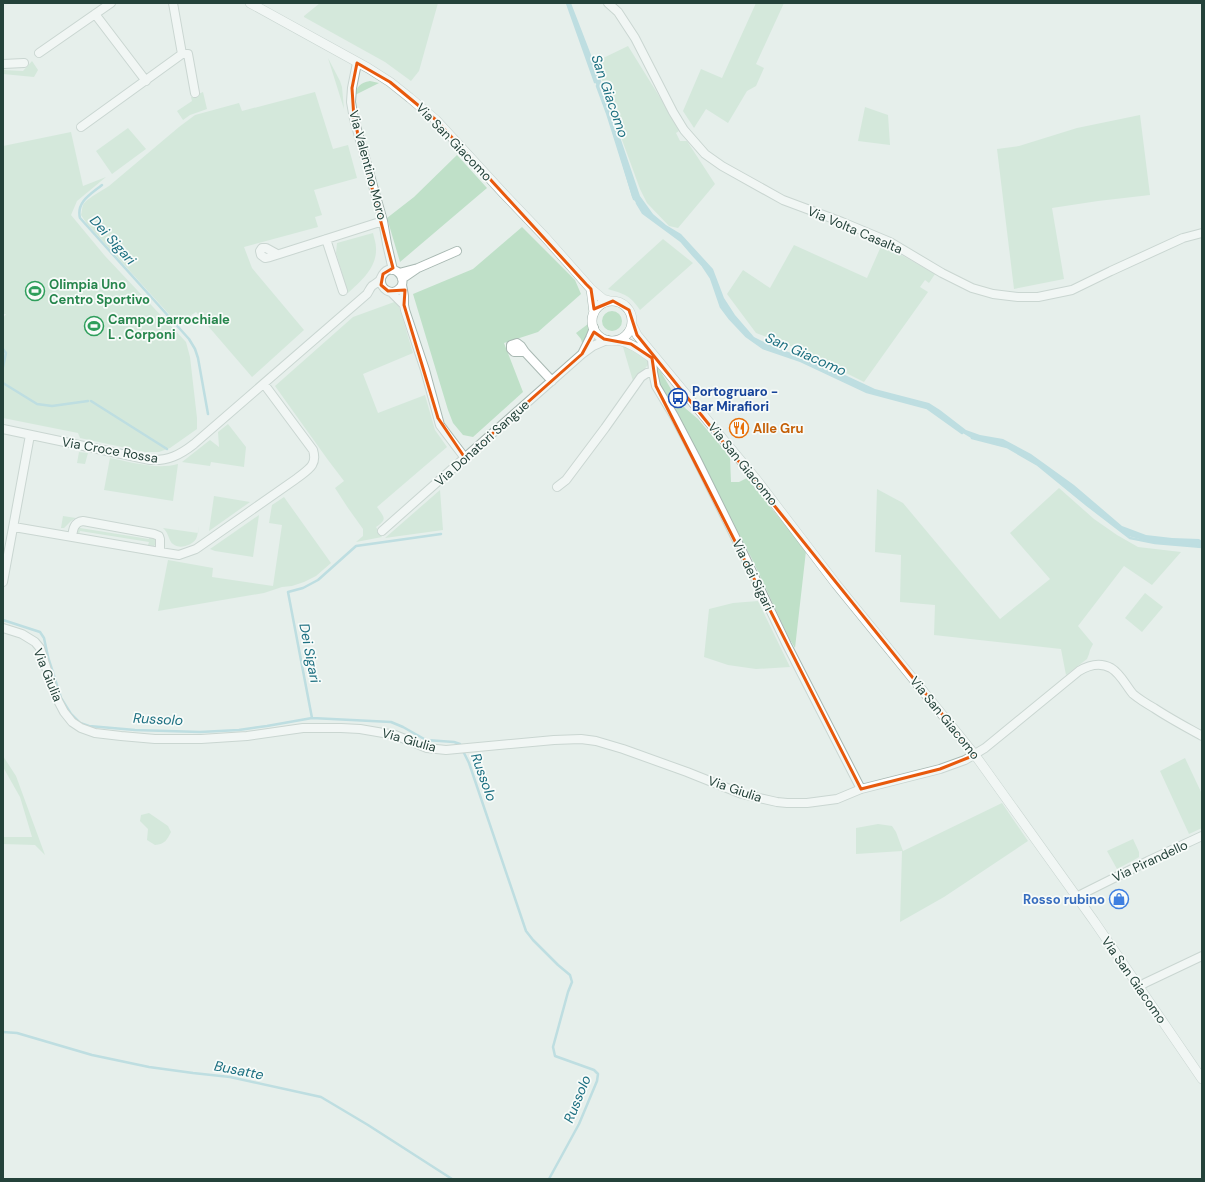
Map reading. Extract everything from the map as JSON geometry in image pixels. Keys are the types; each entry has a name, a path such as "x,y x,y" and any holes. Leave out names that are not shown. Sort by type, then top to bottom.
{"street":[{"path":"39,53 111,3"},
{"path":"174,3 182,54"},
{"name":"Via San Giacomo","path":"250,3 357,62 390,82 435,118 591,289 603,299 610,301"},
{"name":"Via Volta Casalta","path":"608,3 618,12 635,38 673,112 684,130 705,154 722,166 783,200 890,242 942,273 972,288 993,294 1018,297 1038,297 1072,290 1183,238 1202,233"},
{"path":"95,14 146,81"},
{"path":"81,127 182,54 188,54 195,93"},
{"name":"Via Valentino Moro","path":"357,62 351,102 354,119 383,221 394,276 404,296 404,305 425,370 440,425 466,458"},
{"path":"3,64 24,63"},
{"path":"277,254 383,221"},
{"path":"326,239 342,291"},
{"path":"388,291 381,285 394,276 418,268 457,251"},
{"name":"Via Croce Rossa","path":"3,429 131,456 161,460 184,452 367,294 372,286 394,276 398,290 367,294"},
{"path":"591,289 594,313"},
{"name":"Via Valentino Moro","path":"388,291 404,305"},
{"path":"610,301 619,302 625,305 632,316 632,325 628,334 623,338 610,341 598,335 594,328 592,319 595,310 599,306 610,301"},
{"name":"Via San Giacomo","path":"632,325 637,335 756,479 836,584 975,755 1202,1078"},
{"name":"Via Donatori Sangue","path":"582,354 594,328"},
{"name":"Via Donatori Sangue","path":"382,531 582,354 593,346 607,340"},
{"name":"Via San Giacomo","path":"618,340 639,348 668,371"},
{"path":"525,352 552,381"},
{"name":"Via dei Sigari","path":"652,358 652,372 656,386 696,458 787,645 861,789"},
{"path":"557,488 566,480 641,377 652,372"},
{"path":"14,527 179,555 196,548 310,468 313,464 315,455 313,450 264,384"},
{"path":"3,582 30,435"},
{"path":"72,537 75,525 79,522 90,522 159,536 160,552"},
{"name":"Via Giulia","path":"3,628 22,634 35,642 40,648 54,693 64,712 72,722 81,728 95,732 155,739 201,739 247,736 303,728 341,728 395,734 427,748 446,750 581,739 596,741 623,749 742,794 787,803 807,803 836,799 861,789 940,770 957,764 975,755 1028,714 1079,671 1089,665 1106,666 1112,668 1133,693 1144,702 1202,736"},
{"name":"Via Pirandello","path":"1076,897 1202,836"},
{"path":"1139,987 1202,956"}],"highlighted area":[{"path":"357,63 390,82 436,120 591,289 594,309 613,301 629,310 637,335 975,755 940,769 861,789 656,386 652,358 631,344 604,339 594,332 582,354 465,458 438,418 404,305 405,290 388,291 381,285 383,274 393,268 354,119 352,88"}],"green space":[{"path":"320,3 438,3 419,71 411,81 385,62 304,17"},
{"path":"756,3 784,3 756,64 764,68 756,86 747,91 728,123 706,109 694,128 683,111 701,69 722,78"},
{"path":"628,46 674,120 679,131 676,133 680,141 687,141 715,184 678,228 669,226 647,203 640,189 610,107 608,95 595,62"},
{"path":"328,58 342,87 344,109"},
{"path":"32,61 38,70 34,77 3,74 3,70 23,71"},
{"path":"370,81 379,83 355,95 360,85"},
{"path":"203,92 207,109 190,115 183,120 177,111 192,101 191,97"},
{"path":"315,92 333,149 348,145 357,178 314,190 322,215 315,217 318,227 244,247 252,268 304,330 252,377 196,312 178,324 87,224 81,215 82,207 87,200 109,186 195,115 239,103 242,111"},
{"path":"865,107 888,115 890,145 858,141"},
{"path":"1140,115 1150,195 1052,208 1064,279 1014,289 997,149 1019,146 1077,128"},
{"path":"128,128 146,149 112,174 96,151"},
{"path":"71,132 83,186 106,177 77,201 71,215 105,256 186,342 190,357 197,429 170,448 159,452 145,452 80,438 78,433 3,418 3,318 6,314 3,314 3,146"},
{"path":"457,155 487,188 400,262 387,218 414,197"},
{"path":"522,227 575,280 581,294 538,332 504,343 523,392 473,437 463,435 453,423 448,410 413,294 473,269"},
{"path":"373,233 376,248 374,262 367,274 348,293 336,253 337,243"},
{"path":"663,239 693,263 640,310 630,298 608,289"},
{"path":"882,244 935,274 929,283 925,280 920,287 928,292 864,382 798,349 756,333 727,294 743,270 770,288 794,245 867,278"},
{"path":"397,301 413,353 363,374 378,413 425,395 435,430 447,447 377,507 384,518 376,527 382,537 356,542 363,536 363,529 335,488 344,481 275,386 353,317"},
{"path":"612,311 619,314 622,321 619,328 612,331 605,328 602,321 605,314"},
{"path":"588,324 588,334 582,343 581,339 576,333"},
{"path":"623,347 629,347 647,359 649,364 633,381"},
{"path":"657,367 675,396 685,408 698,419 730,457 731,482 739,482 747,478 806,551 795,648 752,559 676,412 659,384"},
{"path":"228,424 246,447 244,467 211,462 210,466 182,462 210,440 219,447 218,432"},
{"path":"79,452 88,453 85,464 77,463"},
{"path":"110,458 153,466 170,466 178,464 173,501 104,490"},
{"path":"1059,488 1094,519 1138,547 1181,552 1152,585 1124,566 1078,626 1093,644 1087,659 1066,675 1061,649 934,635 935,605 900,602 901,555 875,552 877,489 903,503 1000,619 1050,579 1010,533"},
{"path":"440,490 443,530 385,538"},
{"path":"214,496 250,502 209,531"},
{"path":"284,497 331,563 316,576 292,586 282,587 264,593 158,611 168,560 213,568 212,577 273,586 282,525 269,523 272,505"},
{"path":"259,515 253,557 210,549"},
{"path":"63,516 76,518 64,528 61,528"},
{"path":"81,525 80,528 149,539 149,537 155,538 157,543 154,546 148,545 149,542 80,531 79,534 76,533 75,529"},
{"path":"163,528 198,533 196,539 192,543 179,547 172,543 167,532"},
{"path":"1145,593 1163,607 1142,632 1125,618"},
{"path":"758,601 790,667 756,669 728,665 704,657 709,609 733,603"},
{"path":"3,756 16,776 45,855 35,845 3,844 3,837 32,837 20,797 3,767"},
{"path":"1185,758 1202,794 1202,828 1189,834 1160,771"},
{"path":"1002,803 1028,841 944,897 900,922 902,851 856,854 856,828 878,824 892,826 896,832 903,851"},
{"path":"149,813 168,826 171,832 167,839 161,844 155,845 147,840 148,829 140,821 141,815"},
{"path":"1133,839 1139,852 1139,857 1117,869 1107,851"}],"water":[{"path":"567,3 571,3 600,78 640,196 653,214 666,225 681,234 713,269 724,298 735,315 754,337 774,347 817,362 875,389 929,403 966,430 980,435 1003,439 1031,454 1074,485 1122,526 1146,535 1199,539 1202,541 1202,547 1155,543 1128,536 1038,465 1007,447 971,438 927,408 867,392 801,361 763,348 746,336 721,307 711,278 703,266 681,241 643,213 632,197 607,113"}],"waterway":[{"name":"San Giacomo","path":"567,3 595,82"},
{"name":"San Giacomo","path":"597,86 634,199"},
{"name":"Dei Sigari","path":"102,185 89,195 82,203 79,212 80,218 189,339 198,358 208,414"},
{"name":"San Giacomo","path":"637,203 643,213 681,241 703,266 711,278 721,307 746,336 763,348 801,361 867,392 927,408 962,433"},
{"path":"3,349 6,353 3,367"},
{"path":"3,383 37,404 52,406 88,401"},
{"path":"91,401 167,449"},
{"name":"San Giacomo","path":"972,438 1007,447 1038,465 1130,538 1155,543 1202,547"},
{"path":"312,718 288,592 303,588 318,580 356,546 441,534"},
{"name":"Russolo","path":"3,620 40,632 44,638 48,657 61,698 71,714 80,723 89,726 135,730 200,732 239,730 312,718 391,722 426,740 454,742 460,744 461,746"},
{"name":"Russolo","path":"463,751 469,763 526,931 533,940 570,975 572,982 553,1047 555,1056 594,1070 598,1074 597,1081 579,1124 549,1179"},
{"name":"Busatte","path":"3,1032 17,1033 92,1055 149,1067 230,1077 321,1097 368,1125 452,1179"}],"place":[{"name":"Olimpia Uno Centro Sportivo","path":"35,291"},
{"name":"Campo parrochiale L . Corponi","path":"94,326"},
{"name":"Portogruaro - Bar Mirafiori","path":"678,398"},
{"name":"Alle Gru","path":"739,428"},
{"name":"Rosso rubino","path":"1119,899"}]}
